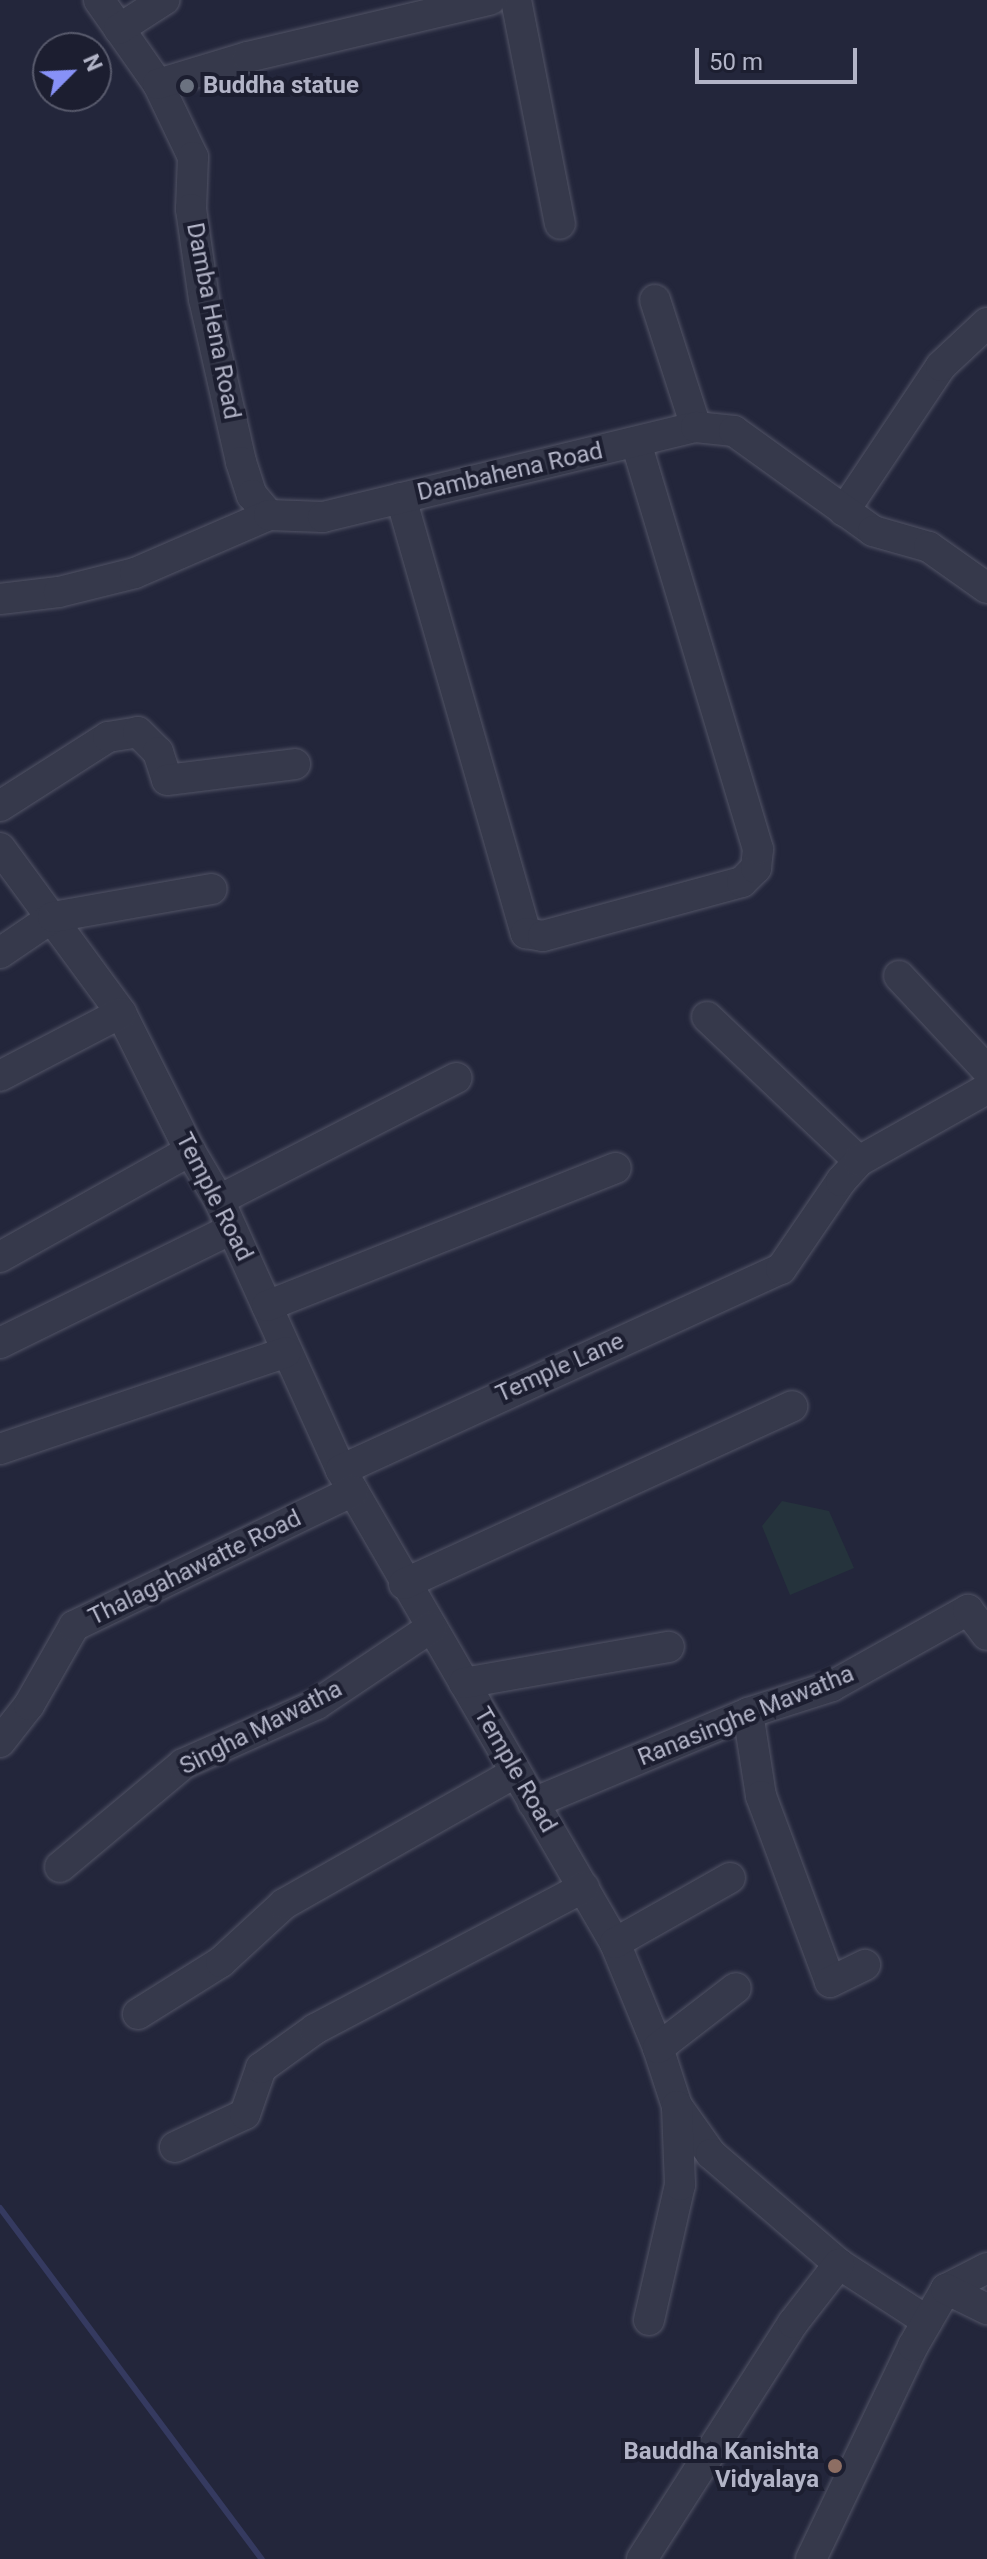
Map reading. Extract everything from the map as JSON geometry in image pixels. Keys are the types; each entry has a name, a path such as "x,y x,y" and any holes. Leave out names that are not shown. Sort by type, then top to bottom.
{"street":[{"name":"Damba Hena Road","path":"99,0 158,84 193,157 191,209 204,299 241,462 252,495 269,515"},
{"path":"119,29 164,0"},
{"path":"158,84 248,57 490,0"},
{"path":"516,0 560,224"},
{"path":"655,300 696,427"},
{"path":"844,511 941,366 987,323"},
{"name":"Dambahena Road","path":"0,599 59,592 135,573 269,515 323,517 696,427 734,431 873,531 929,547 987,588"},
{"path":"401,498 526,933 543,936 742,882 756,868 758,849 636,443"},
{"path":"0,806 108,737 138,732 158,752 167,780 295,764"},
{"name":"Temple Road","path":"0,848 121,1013 190,1151 219,1200 347,1480 404,1584 615,1943 658,2048 677,2106 711,2154 839,2264 927,2321"},
{"path":"0,953 53,917 212,889"},
{"path":"899,976 987,1070"},
{"path":"0,1076 121,1013"},
{"path":"707,1017 859,1161 987,1089"},
{"path":"219,1200 456,1078"},
{"path":"0,1257 190,1151"},
{"name":"Temple Lane","path":"347,1480 781,1269 841,1181 859,1161"},
{"path":"267,1306 616,1168"},
{"path":"0,1343 232,1229"},
{"path":"0,1449 286,1352"},
{"path":"404,1584 792,1406"},
{"name":"Thalagahawatte Road","path":"0,1742 29,1705 74,1626 347,1480"},
{"name":"Ranasinghe Mawatha","path":"533,1803 748,1713 832,1686 977,1601 987,1635"},
{"name":"Singha Mawatha","path":"60,1867 183,1764 317,1704 432,1627"},
{"path":"464,1683 669,1647"},
{"path":"748,1713 761,1796 830,1982 865,1965"},
{"path":"138,2014 221,1962 284,1904 515,1773"},
{"path":"615,1943 730,1878"},
{"path":"175,2147 245,2114 261,2068 315,2029 584,1887"},
{"path":"658,2048 736,1988"},
{"path":"649,2320 680,2185 677,2106"},
{"path":"642,2559 793,2323 839,2264"},
{"path":"811,2559 864,2443 946,2289 987,2268"},
{"path":"946,2289 987,2309"}],"shaded area":[{"path":"782,1501 829,1511 854,1568 790,1595 762,1526"}],"waterway":[{"path":"0,2208 262,2559"}],"place":[{"name":"Buddha statue","path":"187,86"},
{"name":"Bauddha Kanishta Vidyalaya","path":"835,2466"}]}
